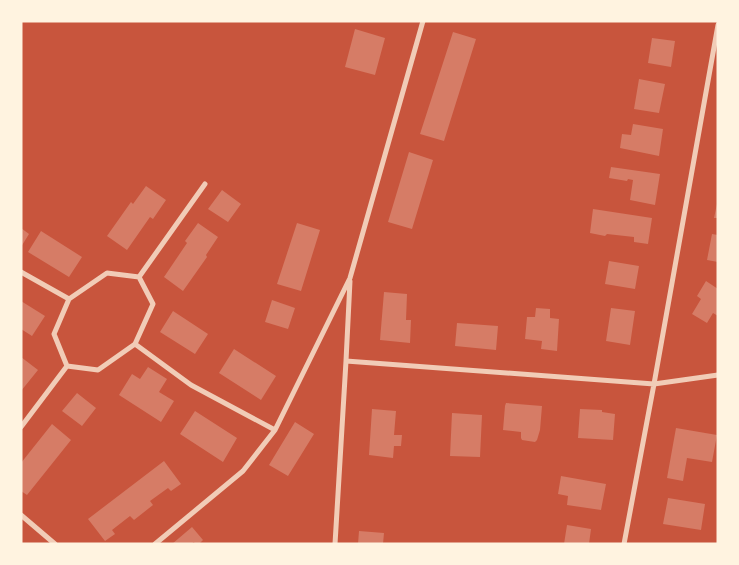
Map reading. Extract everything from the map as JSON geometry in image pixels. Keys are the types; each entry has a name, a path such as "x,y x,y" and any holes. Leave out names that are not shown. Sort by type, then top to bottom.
{"street":[{"path":"155,544 243,472 275,430 350,278 423,21"},
{"path":"624,544 718,25"},
{"path":"139,277 205,184"},
{"path":"21,272 69,299"},
{"path":"66,366 54,334 69,299 108,273 139,277"},
{"path":"66,366 98,370 135,344 153,304 139,277"},
{"path":"335,544 350,278"},
{"path":"135,344 191,385 275,430"},
{"path":"346,361 654,384 718,375"},
{"path":"21,427 66,366"},
{"path":"21,516 55,544"}],"building":[{"path":"355,29 385,38 375,75 345,67"},
{"path":"453,32 476,39 444,141 420,134"},
{"path":"652,38 675,41 671,67 648,63"},
{"path":"639,79 665,84 659,113 634,109"},
{"path":"633,124 663,129 659,156 620,148 622,134 631,135"},
{"path":"409,152 433,160 412,229 388,222"},
{"path":"611,167 660,174 655,205 630,200 633,180 609,178"},
{"path":"146,186 166,200 153,219 150,217 127,250 107,236 131,202 133,204"},
{"path":"222,190 241,204 228,222 208,209"},
{"path":"717,204 718,218 714,218"},
{"path":"593,209 652,218 648,244 634,242 634,237 607,234 605,236 590,233"},
{"path":"198,223 218,237 206,255 207,257 183,291 164,277"},
{"path":"297,223 320,230 301,291 277,284"},
{"path":"21,228 29,234 21,247"},
{"path":"41,231 82,257 69,277 28,252"},
{"path":"712,234 718,235 718,262 707,260"},
{"path":"609,261 639,266 635,289 605,284"},
{"path":"706,281 718,289 718,316 713,313 707,323 692,314 701,299 697,296"},
{"path":"384,292 407,294 406,320 411,320 410,343 380,340"},
{"path":"272,300 295,308 288,329 265,322"},
{"path":"21,301 45,316 32,336 21,329"},
{"path":"536,308 550,309 550,318 559,319 557,351 541,349 542,341 525,339 527,317 535,317"},
{"path":"611,308 635,311 630,345 606,341"},
{"path":"173,311 208,334 195,354 160,332"},
{"path":"457,323 498,326 496,350 455,346"},
{"path":"234,349 276,376 261,400 219,373"},
{"path":"21,357 38,370 21,391"},
{"path":"148,367 167,379 159,392 174,401 161,422 119,395 132,374 140,379"},
{"path":"77,393 96,408 82,426 62,411"},
{"path":"506,403 542,406 540,430 535,442 522,440 521,432 503,430"},
{"path":"372,409 396,411 394,435 402,435 401,446 394,446 393,458 369,455"},
{"path":"580,409 602,410 602,412 615,414 613,440 578,438"},
{"path":"195,411 237,438 223,462 180,434"},
{"path":"452,413 482,415 480,457 450,456"},
{"path":"295,422 314,434 288,476 269,465"},
{"path":"52,424 71,440 27,495 21,491 21,463"},
{"path":"676,428 717,435 712,462 687,458 683,481 667,478"},
{"path":"164,461 181,484 171,491 168,488 150,501 153,505 134,520 130,516 112,530 115,534 105,541 88,519"},
{"path":"561,476 606,484 601,510 567,505 568,496 558,494"},
{"path":"668,498 705,504 701,530 663,524"},
{"path":"567,525 591,529 589,544 564,544"},
{"path":"192,527 203,540 199,544 194,542 191,544 172,544"},
{"path":"359,531 384,533 383,544 358,544"}]}
